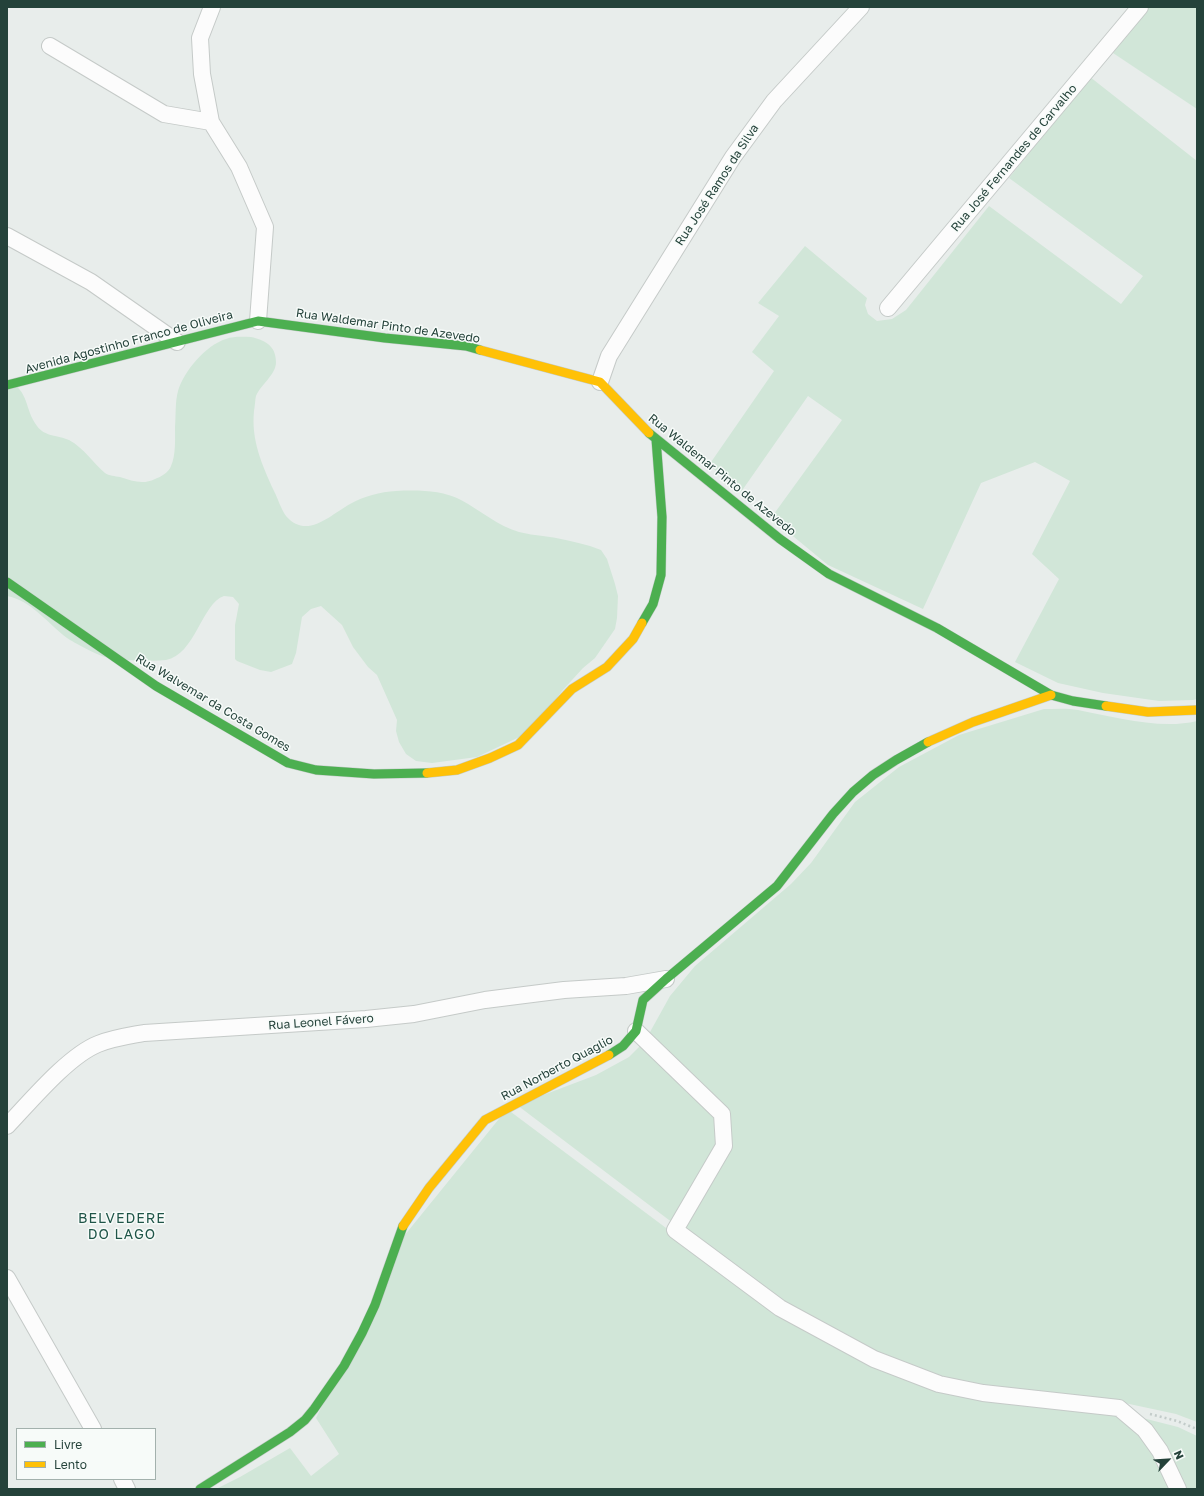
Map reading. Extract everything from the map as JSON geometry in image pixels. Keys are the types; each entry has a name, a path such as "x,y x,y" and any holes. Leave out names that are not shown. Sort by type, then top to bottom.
{"street":[{"path":"212,7 200,38 202,74 211,122 239,167 265,227 258,321"},
{"name":"Rua José Ramos da Silva","path":"600,382 613,350 733,157 774,101 861,7"},
{"name":"Rua José Fernandes de Carvalho","path":"888,308 1140,7"},
{"path":"50,46 164,114 211,122"},
{"path":"7,236 91,282 177,342"},
{"name":"Rua Waldemar Pinto de Azevedo","path":"258,321 385,338 466,346 600,382 656,439 774,534 829,574 937,628 1051,695 1073,701 1148,712 1197,710"},
{"name":"Avenida Agostinho Franco de Oliveira","path":"7,385 258,321"},
{"name":"Rua Walvemar da Costa Gomes","path":"7,582 156,686 288,763 316,770 374,774 425,773 457,770 490,758 518,745 572,690 607,668 633,639 653,604 661,575 662,517 656,439"},
{"name":"Rua Norberto Quaglio","path":"200,1489 290,1432 306,1420 344,1366 362,1333 404,1224 429,1188 485,1120 572,1074 604,1059 624,1046 636,1031 643,1000 777,886 793,869 839,807 870,777 903,756 936,738 1008,709 1051,695"},
{"name":"Rua Leonel Fávero","path":"7,1126 55,1076 78,1056 97,1044 119,1038 144,1033 366,1019 414,1014 485,1000 564,990 626,986 666,979"},
{"path":"636,1031 722,1114 724,1146 675,1230 780,1308 874,1359 939,1384 983,1393 1118,1408 1149,1435 1160,1451 1178,1489"},
{"path":"7,1278 92,1428"},
{"path":"122,1480 127,1489"}],"path":[{"path":"1144,1413 1177,1421 1197,1429"}],"green space":[{"path":"1149,7 1197,7 1197,109 1113,53"},
{"path":"1090,77 1197,161 1197,699 1193,700 1159,701 1103,693 1058,683 1015,662 1059,579 1032,554 1070,481 1035,462 981,483 923,609 828,565 771,518 842,420 808,396 741,492 709,465 774,371 752,352 779,316 758,303 805,246 867,298 865,305 868,314 877,321 892,319 906,310 989,206 1121,304 1143,276 1009,178"},
{"path":"232,337 251,337 265,342 272,347 274,351 276,362 274,371 261,387 256,396 254,432 258,452 281,507 286,516 294,523 302,526 310,526 326,519 355,501 378,493 396,491 429,491 446,494 461,500 496,522 519,532 567,540 601,550 607,559 618,596 615,629 595,658 583,668 562,691 530,732 477,757 432,763 416,761 406,754 399,742 396,731 397,720 377,675 368,667 353,647 342,625 321,606 311,609 302,617 296,653 292,664 271,672 260,670 235,659 235,625 239,604 233,597 224,596 216,601 184,649 176,656 166,660 152,661 118,659 97,654 67,638 32,607 16,598 7,596 7,380 20,389 33,420 40,430 48,434 65,438 74,443 107,474 133,481 146,482 162,476 173,462 177,395 185,375 204,353 218,342"},
{"path":"1044,709 1074,709 1138,722 1168,724 1197,721 1197,1422 1176,1414 1106,1399 986,1388 940,1379 875,1355 780,1304 517,1105 596,1075 629,1057 645,1041 670,996 695,966 791,884 811,863 855,802 899,767 959,735"},
{"path":"507,1109 781,1314 874,1363 1119,1412 1178,1427 1197,1436 1197,1489 216,1489 290,1448 311,1476 339,1454 316,1418 404,1236"}],"traffic: fast":[{"path":"7,385 258,321 385,338 466,346 480,350"},
{"path":"649,433 780,539 829,574 937,628 1051,695 1073,701 1106,706"},
{"path":"642,623 653,604 661,575 662,517 656,439"},
{"path":"7,582 156,686 288,763 316,770 374,774 427,773"},
{"path":"609,1055 623,1046 636,1031 643,1000 777,886 833,814 853,792 873,775 928,742"},
{"path":"200,1489 290,1432 305,1420 314,1409 344,1366 362,1333 375,1305 403,1226"}],"traffic: slow":[{"path":"480,350 600,382 649,433"},
{"path":"427,773 457,770 490,758 518,745 572,689 607,667 633,639 642,623"},
{"path":"928,742 973,722 1051,695"},
{"path":"1106,706 1148,712 1197,710"},
{"path":"403,1226 429,1188 485,1120 609,1055"}],"district":[{"name":"BELVEDERE DO LAGO","path":"122,1228"}]}
